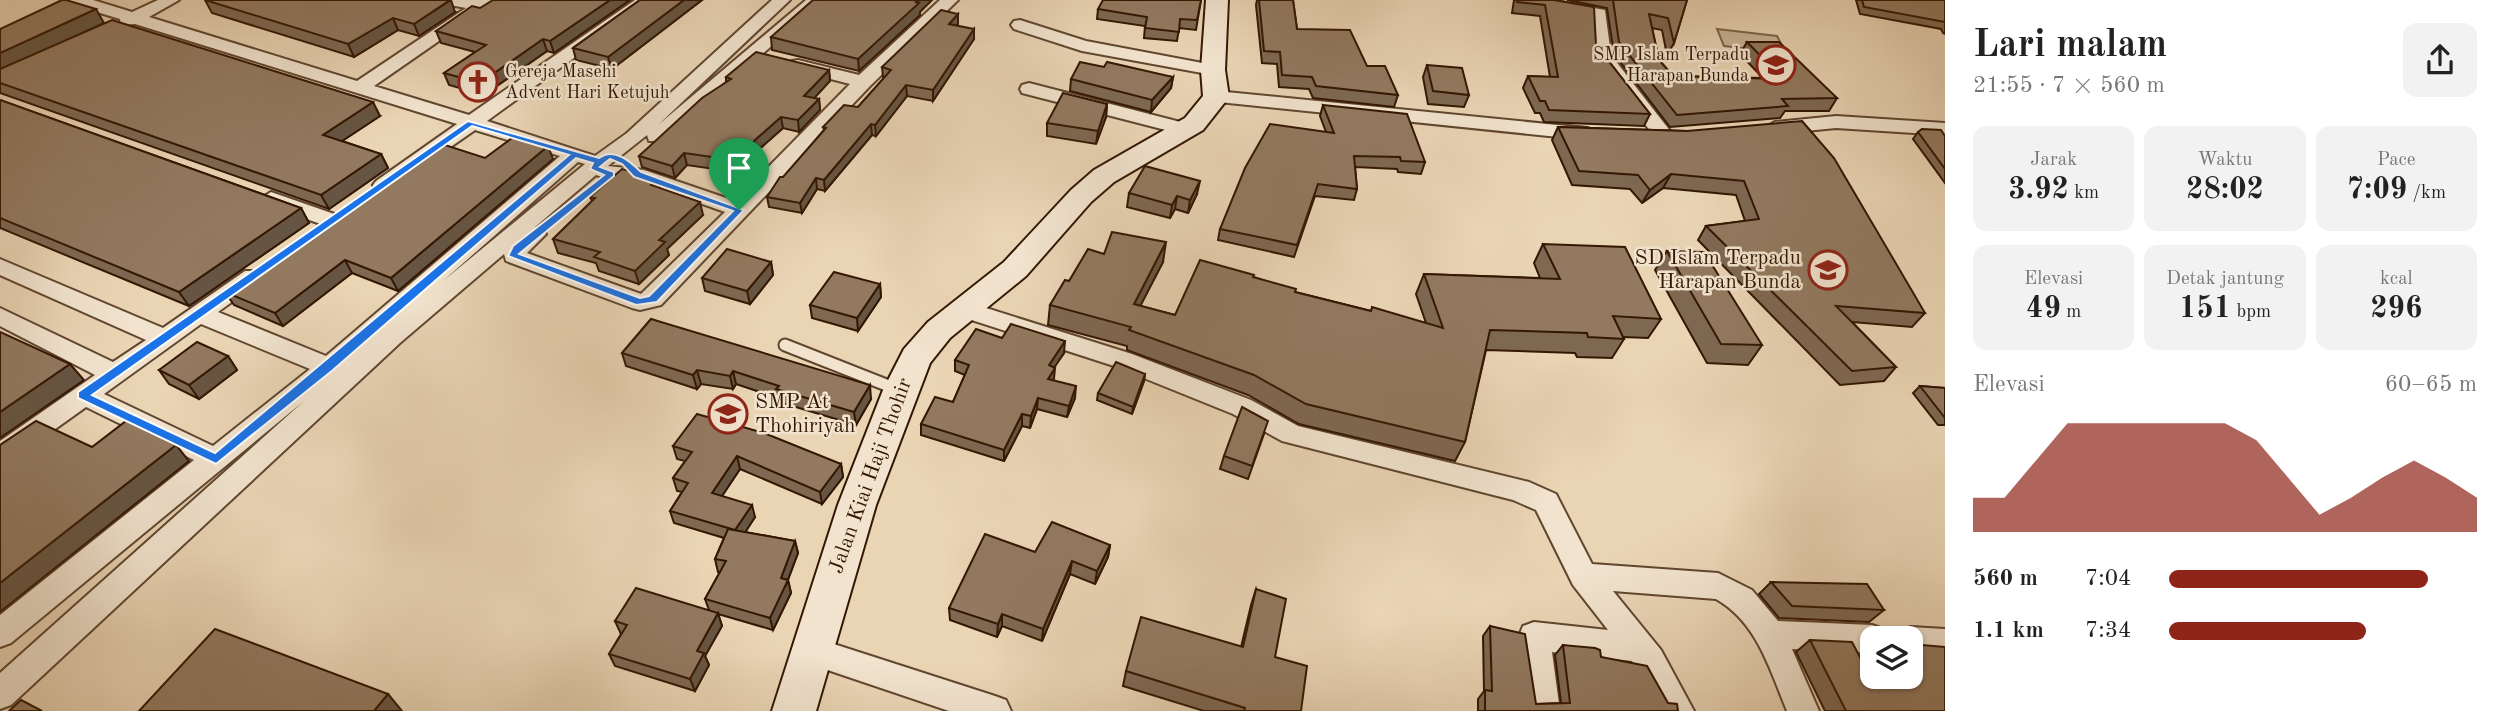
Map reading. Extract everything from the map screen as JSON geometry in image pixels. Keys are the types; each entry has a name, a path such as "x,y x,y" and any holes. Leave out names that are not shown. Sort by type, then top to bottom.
{"street":[{"path":"76,0 607,164 739,210"},
{"path":"112,29 171,0"},
{"path":"310,236 646,0"},
{"path":"782,0 634,137 517,249 514,256 647,302 863,82 950,0"},
{"path":"0,633 329,367 607,164 770,57 816,0"},
{"path":"1214,83 1217,0"},
{"path":"337,82 471,2"},
{"path":"359,88 471,2"},
{"path":"1542,3 1599,14 1602,55 1672,136 1639,135"},
{"path":"1020,25 1082,46 1214,83 1552,132 1602,134"},
{"path":"770,57 863,82"},
{"name":"Jalan Kiai Haji Thohir","path":"793,711 857,505 900,390 925,344 1015,269 1081,196 1104,176 1185,129 1206,113 1214,83"},
{"path":"1029,89 1185,129"},
{"path":"1757,129 1836,122 1945,130"},
{"path":"0,694 392,336 607,164"},
{"path":"255,193 332,221"},
{"path":"0,455 276,260"},
{"path":"0,266 164,338"},
{"path":"964,309 1123,360 1242,407 1291,434 1519,490 1546,502 1583,576 1641,648 1678,711"},
{"path":"199,314 329,367"},
{"path":"0,316 113,373"},
{"path":"83,395 216,459"},
{"path":"1583,576 1717,586 1734,592 1747,601 1770,634 1803,711"},
{"path":"1770,634 1860,638"},
{"path":"1544,711 1534,636 1641,648"},
{"path":"1923,642 1945,643"},
{"path":"812,651 995,711"}],"lane":[{"path":"785,345 900,390"}],"shaded area":[{"path":"1717,29 1777,36 1786,53 1724,46"}],"building":[{"path":"62,0 96,9 0,53 0,29"},
{"path":"205,0 450,0 414,24 393,18 348,44"},
{"path":"493,0 610,0 550,41 543,39 480,83 444,73 486,45 436,31 472,6 480,8"},
{"path":"640,0 684,0 608,57 573,48"},
{"path":"813,0 919,0 916,2 919,3 858,59 771,37"},
{"path":"1103,0 1201,0 1197,20 1180,19 1179,32 1145,28 1147,17 1098,9"},
{"path":"1259,0 1293,0 1297,29 1350,30 1367,66 1385,66 1398,95 1316,86 1312,77 1282,75 1280,52 1264,51"},
{"path":"1517,0 1554,0 1594,7 1596,45 1650,114 1549,110 1545,101 1540,101 1528,76 1558,77 1545,5"},
{"path":"1613,0 1687,0 1674,43 1668,18 1649,14 1659,60 1673,76 1783,79 1747,42 1779,42 1837,98 1782,99 1788,106 1677,115 1619,42"},
{"path":"1862,0 1945,0 1945,22 1864,7"},
{"path":"941,10 958,14 949,24 974,29 933,90 906,85 875,125 871,124 824,180 816,178 800,203 767,197 780,177 783,177 826,128 823,127 844,105 858,107 891,70 882,67"},
{"path":"112,20 373,102 323,135 381,154 321,195 0,83 0,69"},
{"path":"756,52 829,70 804,96 819,99 798,120 781,117 755,140 740,161 684,153 672,166 639,156 702,98 731,79 726,77"},
{"path":"1080,62 1104,67 1107,62 1173,77 1152,100 1071,79"},
{"path":"1427,65 1462,68 1469,95 1433,91"},
{"path":"1063,93 1107,104 1098,131 1047,123"},
{"path":"0,100 301,208 179,292 0,218"},
{"path":"1323,105 1407,114 1425,162 1401,161 1400,157 1354,156 1357,189 1318,184 1297,245 1220,229 1245,168 1270,124 1334,133"},
{"path":"1802,121 1834,158 1925,313 1836,306 1896,367 1852,371 1706,226 1759,219 1744,181 1671,174 1650,190 1638,175 1579,171 1558,127 1687,131"},
{"path":"1922,129 1941,130 1945,136 1945,169 1918,132"},
{"path":"516,135 548,146 391,278 345,260 275,313 225,292 408,164 411,165 442,144 485,158"},
{"path":"1145,166 1200,181 1190,200 1177,196 1172,205 1129,193"},
{"path":"622,169 658,179 651,185 700,202 659,240 665,242 635,271 594,257 600,252 553,239 595,198 590,197"},
{"path":"1112,232 1166,242 1134,304 1175,315 1200,260 1296,289 1295,292 1371,311 1372,307 1443,328 1424,274 1560,279 1543,244 1625,247 1661,319 1613,316 1624,339 1588,337 1587,333 1490,330 1465,442 1306,404 1254,375 1129,330 1131,327 1050,305 1065,280 1069,281 1088,249 1104,254"},
{"path":"727,249 771,262 747,291 702,278"},
{"path":"1667,251 1704,252 1762,345 1721,344"},
{"path":"834,272 880,284 857,318 810,305"},
{"path":"651,319 870,385 854,412 776,389 779,386 733,371 730,376 697,370 693,375 622,353"},
{"path":"1011,324 1065,341 1049,365 1055,368 1048,379 1076,386 1069,406 1038,398 1031,416 1022,414 1004,450 921,424 935,397 953,402 969,365 955,360 976,329 1002,338"},
{"path":"0,332 70,364 0,412"},
{"path":"197,342 228,356 189,385 159,370"},
{"path":"1116,362 1145,374 1133,407 1098,393"},
{"path":"1920,386 1945,388 1945,418"},
{"path":"1242,407 1268,421 1252,466 1224,456"},
{"path":"697,414 764,433 841,464 820,492 737,456 712,493 752,505 735,530 670,511 688,483 673,478 692,452 673,446"},
{"path":"36,421 92,447 126,421 176,445 0,583 0,445"},
{"path":"1052,522 1110,545 1097,571 1072,561 1043,629 1002,614 998,624 949,608 985,534 1035,552"},
{"path":"728,529 795,541 781,578 788,580 770,618 705,599 726,561 715,559"},
{"path":"1771,582 1867,584 1884,610 1792,606"},
{"path":"636,588 718,613 697,651 704,653 690,679 609,654 627,625 615,621"},
{"path":"1256,589 1286,599 1275,657 1307,666 1301,711 1244,711 1245,708 1126,671 1141,617 1243,647"},
{"path":"1490,626 1525,634 1536,704 1570,703 1563,645 1595,648 1600,650 1601,657 1647,666 1668,703 1677,704 1678,711 1485,711 1485,690 1492,691"},
{"path":"215,629 388,694 374,711 139,711"},
{"path":"1810,640 1852,642 1860,657 1860,689 1923,689 1923,645 1945,647 1945,711 1846,711"},
{"path":"21,700 42,711 9,711"}],"place":[{"name":"SMP Islam Terpadu Harapan Bunda","path":"1776,65"},
{"name":"Gereja Masehi Advent Hari Ketujuh","path":"478,82"},
{"name":"SD Islam Terpadu Harapan Bunda","path":"1828,270"},
{"name":"SMP At Thohiriyah","path":"728,414"}],"route":[{"path":"739,210 637,174 626,162 608,156 601,162 471,123 83,395 216,459 329,367 574,155 601,162 593,167 611,174 517,249 514,256 640,302 653,299 739,210"}]}
